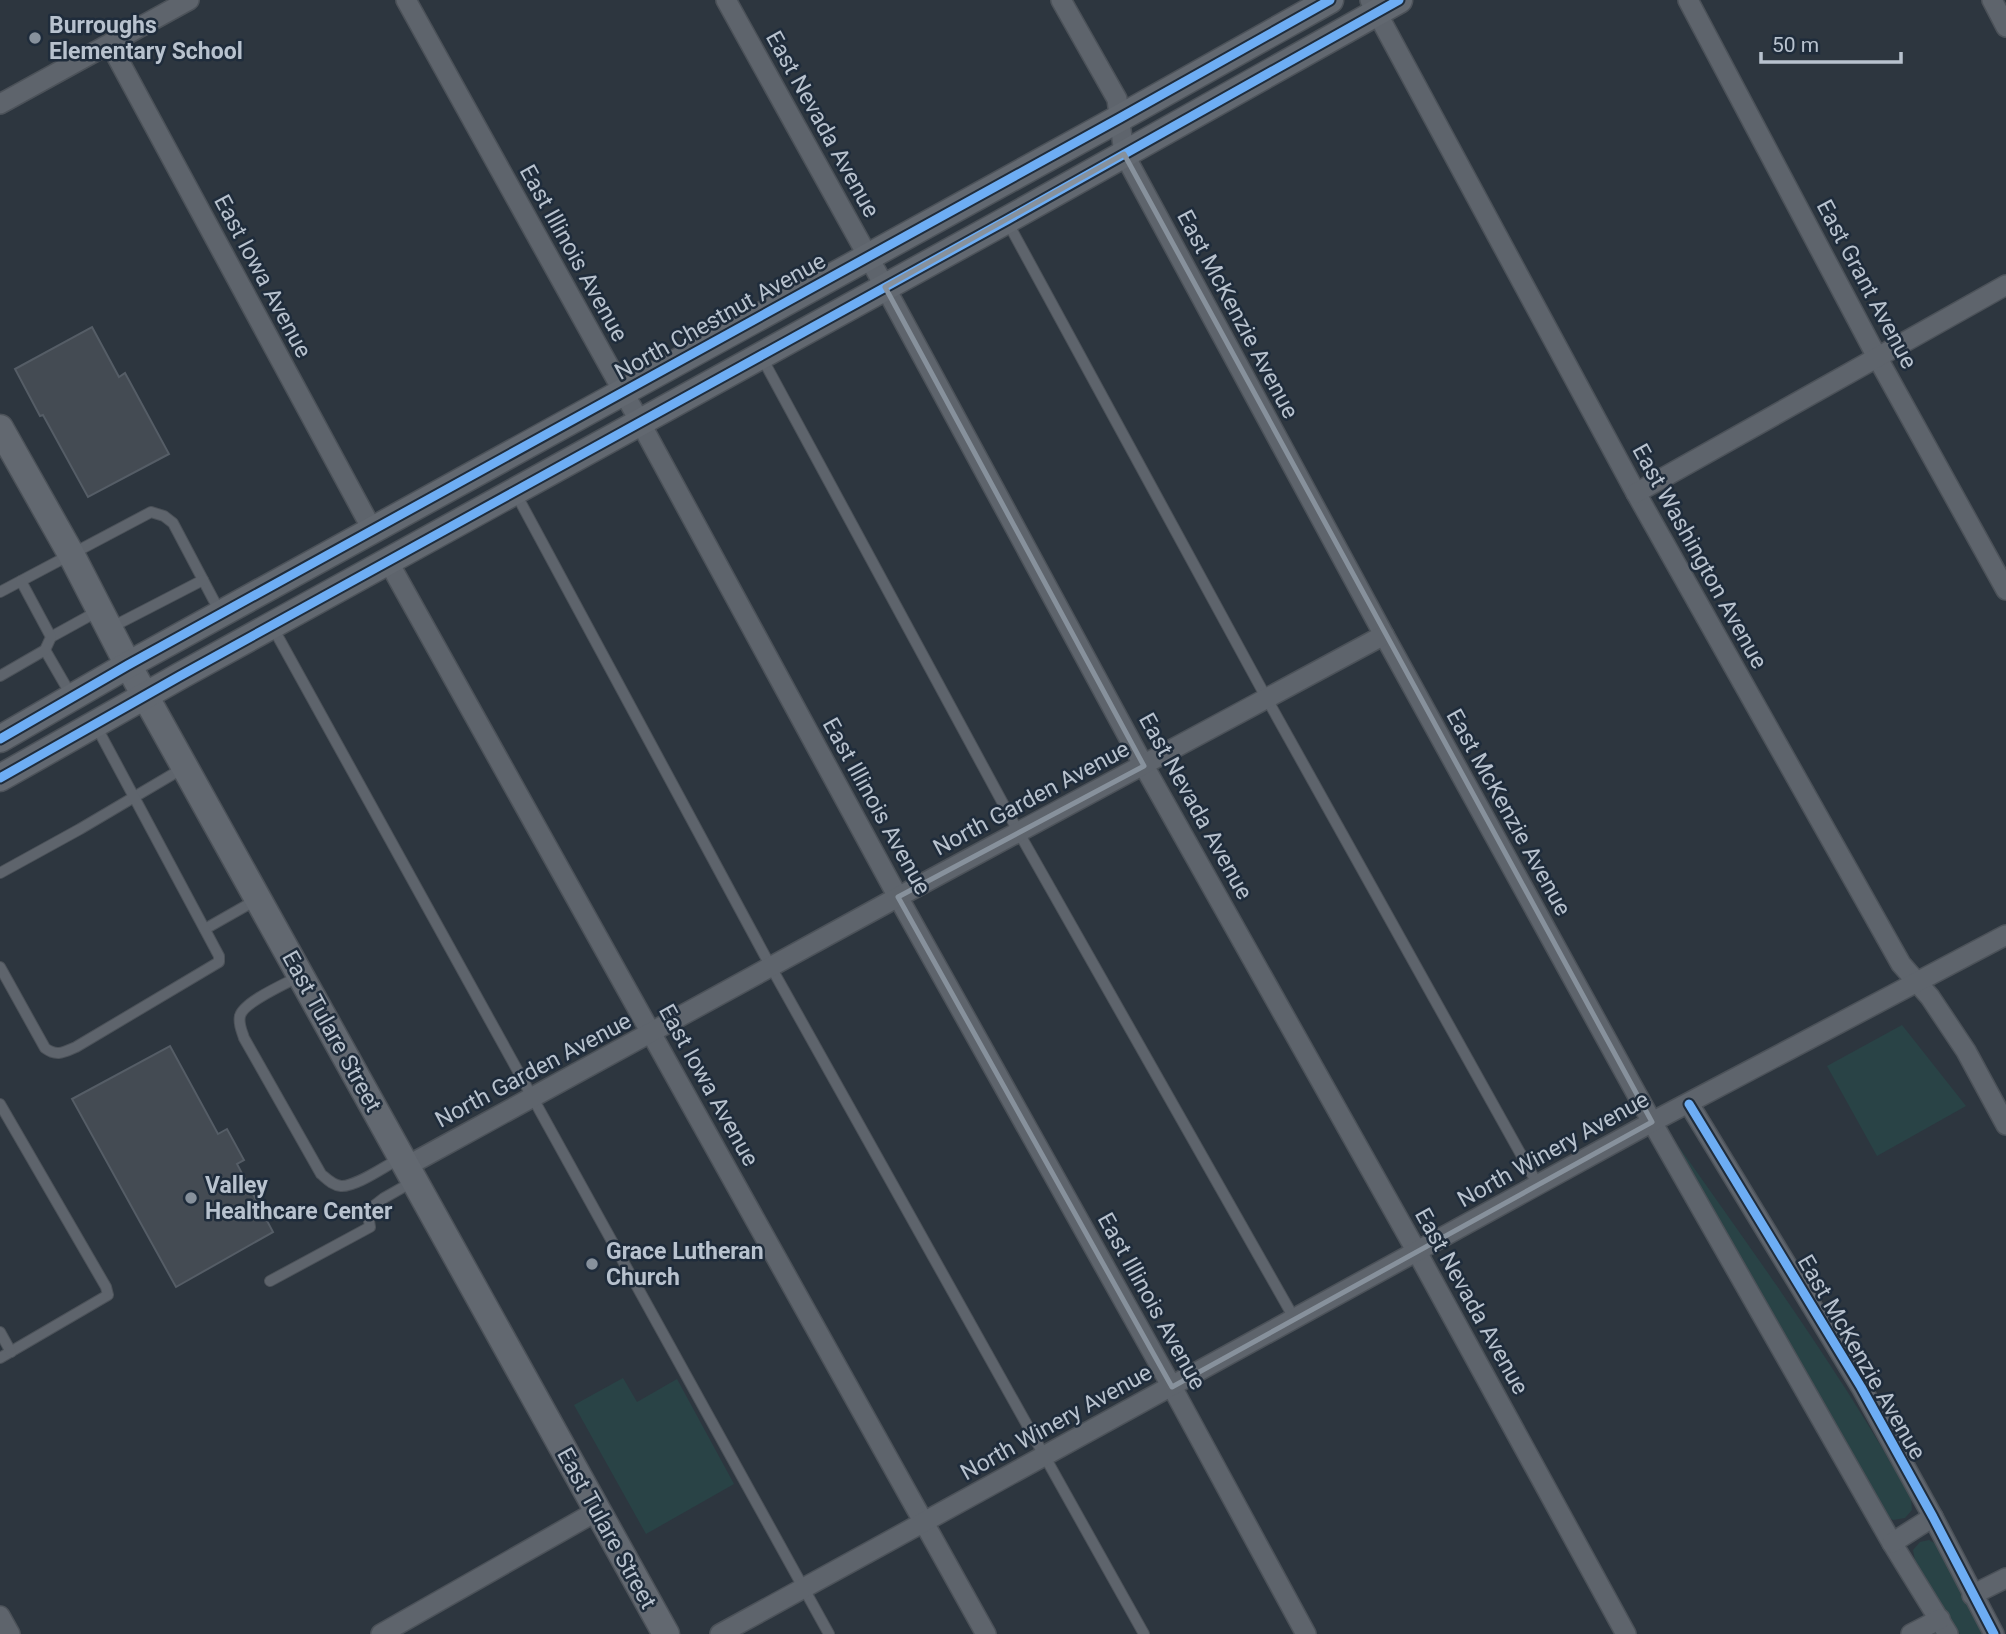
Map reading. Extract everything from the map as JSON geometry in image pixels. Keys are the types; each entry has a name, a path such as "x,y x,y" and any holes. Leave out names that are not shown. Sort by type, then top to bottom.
{"main road":[{"name":"North Chestnut Avenue","path":"0,739 128,665 1330,0"},
{"path":"0,778 1125,155 1382,4"},
{"name":"East Tulare Street","path":"0,430 71,554 128,665 666,1634"},
{"path":"388,561 387,554 392,541 474,493 497,462"}],"street":[{"path":"0,104 189,0"},
{"name":"East Illinois Avenue","path":"406,0 640,422 898,897 1307,1634"},
{"name":"East Nevada Avenue","path":"726,0 1144,766 1417,1252 1626,1634"},
{"name":"East McKenzie Avenue","path":"1061,0 1118,99 1125,155 1384,635 1653,1122 1892,1543 1944,1626"},
{"name":"East Grant Avenue","path":"1688,0 1877,357 2006,590"},
{"path":"1992,0 2006,27"},
{"name":"East Washington Avenue","path":"1382,4 1636,493 1901,964 1930,997 1966,1051 2006,1125"},
{"name":"East Iowa Avenue","path":"110,44 373,531"},
{"path":"1636,493 2006,285"},
{"name":"East Iowa Avenue","path":"388,561 986,1634"},
{"name":"North Garden Avenue","path":"408,1168 531,1097 1384,635"},
{"name":"North Winery Avenue","path":"720,1634 1653,1122 2006,934"},
{"name":"East McKenzie Avenue","path":"1689,1104 1861,1387 1994,1634"},
{"path":"387,1633 597,1511"},
{"path":"1892,1543 1933,1517"},
{"path":"1972,1595 2006,1578"},
{"path":"0,1616 10,1634"},
{"path":"1911,1634 1944,1626"}],"lane":[{"path":"1007,220 1267,699 1538,1185"},
{"path":"760,356 1019,832 1294,1318"},
{"path":"514,492 771,967 1144,1634"},
{"path":"0,592 151,512 164,516 173,523 221,614"},
{"path":"0,676 45,650 51,637 203,580"},
{"path":"21,581 51,637"},
{"path":"272,625 829,1634"},
{"path":"45,650 72,697"},
{"path":"0,967 45,1048 60,1054 219,962 219,956 205,929 95,724"},
{"path":"0,873 185,767"},
{"path":"205,929 258,899"},
{"path":"301,976 247,1005 240,1013 240,1025 251,1049 321,1174 332,1184 343,1186 408,1168"},
{"path":"0,1104 106,1287 107,1295 0,1358"},
{"path":"270,1281 370,1227 368,1215 408,1168"},
{"path":"0,1332 11,1352"}],"highlighted area":[{"path":"1124,154 1652,1122 1172,1387 898,897 1144,766 885,287"}],"green space":[{"path":"1902,1025 1966,1106 1877,1156 1827,1066"},
{"path":"1677,1144 1799,1318 1857,1407 1911,1498 1912,1510 1905,1518 1893,1520 1884,1514"},
{"path":"623,1378 637,1402 677,1379 734,1484 646,1534 574,1405"},
{"path":"1929,1540 1938,1545 1987,1634 1960,1634 1915,1561 1913,1550 1920,1542"}],"building":[{"path":"92,327 119,377 125,373 169,454 88,497 15,369"},
{"name":"Valley Healthcare Center","path":"170,1046 218,1134 227,1129 244,1160 237,1164 273,1232 176,1287 72,1099"}],"cycle path":[{"path":"0,739 128,665 1330,0"},
{"path":"0,778 1399,0"},
{"path":"1689,1104 1861,1387 1994,1634"}],"place":[{"name":"Burroughs Elementary School","path":"35,38"},
{"name":"Valley Healthcare Center","path":"191,1198"},
{"name":"Grace Lutheran Church","path":"592,1264"}]}
